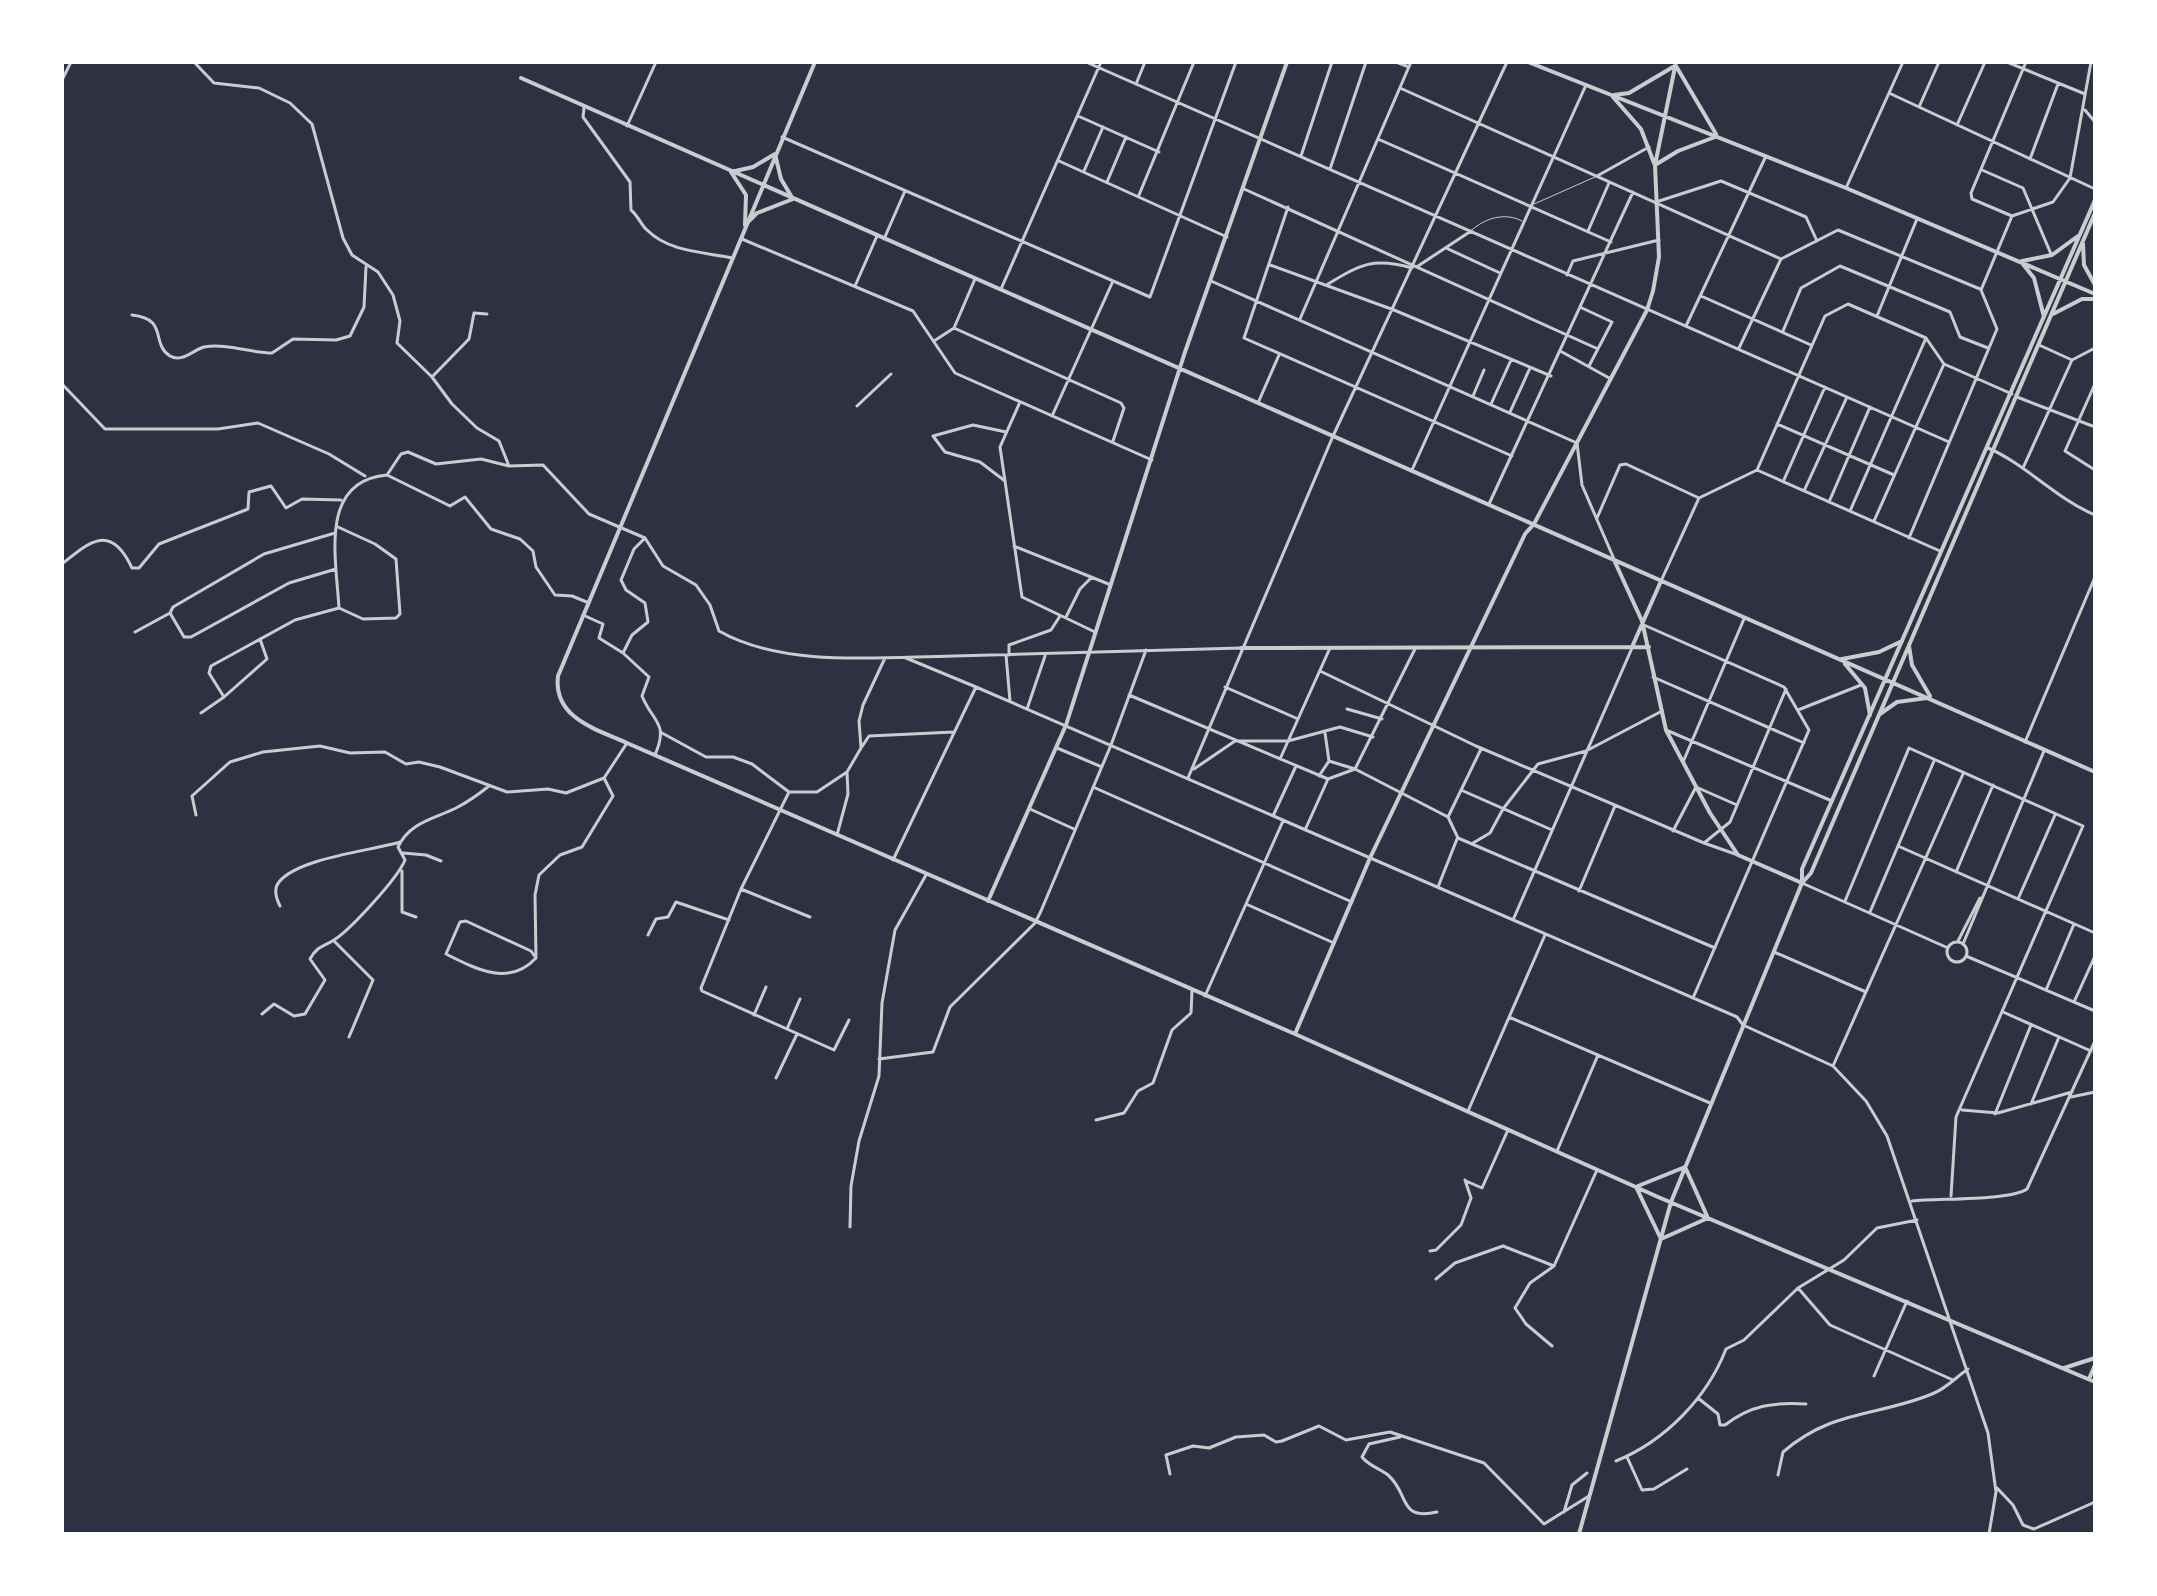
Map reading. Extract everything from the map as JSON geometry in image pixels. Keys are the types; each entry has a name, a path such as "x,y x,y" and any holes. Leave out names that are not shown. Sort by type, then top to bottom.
{"street":[{"path":"63,62 81,62"},
{"path":"194,62 214,83 259,88 304,113 316,134 343,238 352,255 378,272 393,295 400,321 397,343 432,377 452,404 477,428 499,441 509,466"},
{"path":"627,126 656,62"},
{"path":"815,62 558,676 559,697 569,713 578,721 627,743 1708,1218 2092,1380 2095,1365"},
{"path":"1086,62 1949,442"},
{"path":"1001,290 1101,62"},
{"path":"1136,84 1145,62"},
{"path":"1139,196 1180,104 1194,62"},
{"path":"782,137 1150,297 1236,62"},
{"path":"988,901 1066,725 1179,369 1287,62"},
{"path":"1301,156 1332,62"},
{"path":"1330,169 1366,62"},
{"path":"1300,319 1410,64 1396,62"},
{"path":"1187,779 1333,436 1415,266 1507,62"},
{"path":"1528,62 1846,188 2064,279 2095,296"},
{"path":"1846,188 1903,62"},
{"path":"1919,107 1939,62"},
{"path":"1957,125 1985,62"},
{"path":"2007,62 2085,94"},
{"path":"2026,62 1971,193 1972,199 2012,216 2053,202 2070,178 2085,110 2091,62"},
{"path":"62,80 70,64"},
{"path":"1611,95 1629,93 1676,64"},
{"path":"1295,1034 1370,858 1525,534 1534,524 1647,310 1657,272 1659,240 1655,165 1676,64"},
{"path":"1676,64 1717,136"},
{"path":"521,78 2095,772"},
{"path":"2030,159 2058,83"},
{"path":"1412,470 1586,85"},
{"path":"1400,88 1781,259"},
{"path":"1889,93 2095,189"},
{"path":"1611,95 1641,129 1655,165"},
{"path":"584,108 583,117 630,182 631,210 641,219 644,229 669,247 733,258"},
{"path":"2085,110 2095,122"},
{"path":"1077,116 1159,152"},
{"path":"1084,171 1103,127"},
{"path":"1655,165 1678,151 1717,136"},
{"path":"1107,182 1126,137"},
{"path":"1378,139 1611,242"},
{"path":"1597,176 1649,147"},
{"path":"731,172 753,167 775,154"},
{"path":"775,154 781,179 793,199"},
{"path":"1686,326 1766,156"},
{"path":"1058,160 1227,237"},
{"path":"1982,170 2023,188 2052,255"},
{"path":"731,172 746,195 745,225"},
{"path":"1656,202 1721,181 1806,217 1817,241"},
{"path":"1588,231 1610,182"},
{"path":"1244,189 1490,297 1598,349"},
{"path":"884,239 906,190"},
{"path":"1489,504 1551,376 1633,192"},
{"path":"745,225 757,213 793,199"},
{"path":"1802,883 1802,869 2051,316 2095,200"},
{"path":"1288,207 1244,338 1512,456"},
{"path":"2014,395 2044,319 2095,213"},
{"path":"1981,290 2012,216"},
{"path":"1877,316 1917,218"},
{"path":"1739,348 1781,259 1838,230 1981,290 1997,329 1909,538"},
{"path":"1328,284 1353,268 1380,260 1415,266 1471,231"},
{"path":"2021,261 2052,255 2080,235"},
{"path":"855,286 877,236"},
{"path":"741,238 913,311 955,373 1152,460"},
{"path":"1567,275 1573,261 1659,240"},
{"path":"2083,241 2084,265 2095,285"},
{"path":"1445,248 1500,273"},
{"path":"2021,261 2034,278 2044,319"},
{"path":"1270,265 1394,310 1551,376"},
{"path":"1783,331 1801,288 1840,266 1950,312 1960,337 1989,349"},
{"path":"132,315 144,316 156,325 163,349 173,358 180,359 207,347 242,347 272,353 293,339 336,340 350,336 364,307 366,267"},
{"path":"934,341 954,328 975,279"},
{"path":"1052,416 1114,280"},
{"path":"1211,281 1577,443"},
{"path":"1700,296 1811,345"},
{"path":"2051,316 2061,307 2095,296"},
{"path":"1513,920 1699,498 1757,470 1825,316 1848,304 1926,338 1944,364 2076,422 2095,427"},
{"path":"1582,308 1612,322 1589,366"},
{"path":"432,377 469,339 474,313 487,314"},
{"path":"954,328 1123,404 1113,442"},
{"path":"62,333 62,364"},
{"path":"1850,512 1926,338"},
{"path":"2038,345 2072,360"},
{"path":"2023,468 2072,360 2095,348"},
{"path":"1562,352 1611,379"},
{"path":"1258,403 1279,354"},
{"path":"1491,404 1511,359"},
{"path":"1873,522 1944,364"},
{"path":"1510,412 1530,367"},
{"path":"1473,396 1484,370"},
{"path":"857,406 891,374"},
{"path":"62,384 105,429 160,426 218,429 258,423 329,454 366,477"},
{"path":"2094,386 2065,451 2095,470"},
{"path":"1783,482 1825,387"},
{"path":"1804,491 1847,397"},
{"path":"1020,402 1000,447 1022,597 1095,632"},
{"path":"1829,502 1870,407"},
{"path":"1776,423 1894,475"},
{"path":"1005,481 980,462 945,452 933,436 973,425 1007,432"},
{"path":"1577,443 1579,475 1643,623 1666,730 1696,787 1738,855"},
{"path":"1990,449 2023,468 2071,505 2095,515"},
{"path":"1579,1534 1671,1202 1802,883 1811,873 1990,449"},
{"path":"387,475 401,454 408,452 436,464 481,459 509,466 543,465 589,514 645,538 663,566 704,594 719,631 740,643 792,654 886,657 1241,648 1649,647"},
{"path":"1597,518 1620,465 1626,464 1699,498"},
{"path":"1757,470 1943,553"},
{"path":"339,608 335,533 341,500 366,477 387,475 450,506 465,497 491,529 520,539 533,551 536,567 555,595 572,596 589,603"},
{"path":"62,564 85,544 98,539 112,543 132,568 139,568 159,544 248,509 249,492 271,486 286,508 302,499 341,500"},
{"path":"224,697 209,673 211,666 295,620 339,608 363,619 400,614 396,559 375,544 338,527"},
{"path":"135,632 264,554 335,533"},
{"path":"623,653 632,635 648,622 645,603 626,590 621,580 634,549 645,538"},
{"path":"1013,546 1111,585"},
{"path":"170,613 184,637 191,637 289,583 336,569"},
{"path":"1010,701 1009,645 1051,630 1092,577"},
{"path":"2025,742 2095,577"},
{"path":"2089,591 2095,593"},
{"path":"583,615 603,624 599,638 623,653 649,677 642,696 657,718 662,733 655,755"},
{"path":"1683,762 1744,619"},
{"path":"1643,623 1786,689 1809,730 1693,998"},
{"path":"201,713 267,659 260,639"},
{"path":"1840,659 1879,652 1904,640"},
{"path":"1908,645 1912,665 1932,698"},
{"path":"1129,695 1328,779 1355,769 1416,647"},
{"path":"1280,759 1330,648"},
{"path":"879,1059 933,1052 950,1007 1035,923 1111,745 1146,650"},
{"path":"1027,709 1046,654"},
{"path":"903,656 1737,1017 1743,1025 1833,1066 1877,1118 1911,1202 1952,1321 1988,1433 1996,1487 1989,1534"},
{"path":"861,748 859,721 863,705 886,657"},
{"path":"1840,659 1863,684 1870,716"},
{"path":"1320,671 1481,749 1673,831 1738,855 1948,948"},
{"path":"1653,677 1804,743"},
{"path":"1798,710 1863,684"},
{"path":"893,860 976,687"},
{"path":"1225,687 1298,719"},
{"path":"1704,843 1722,831 1737,805 1786,689"},
{"path":"1878,715 1897,702 1932,698"},
{"path":"1347,709 1382,719"},
{"path":"1472,844 1490,833 1503,809 1538,764 1586,751 1662,711"},
{"path":"1190,772 1203,759 1235,741 1288,741 1340,727 1373,737"},
{"path":"1666,730 1832,801"},
{"path":"662,733 706,757 733,757 752,764 789,792 817,792 847,772 869,736 954,732"},
{"path":"1319,776 1329,761 1325,733"},
{"path":"196,815 192,796 230,762 263,752 312,746 350,753 385,752 406,764 419,762 440,767 507,792 548,789 566,793 604,778 627,743"},
{"path":"1056,748 1102,767"},
{"path":"1845,901 1909,748 2083,826 1962,1110 1956,1117 1951,1196"},
{"path":"1448,817 1481,749"},
{"path":"1966,956 1963,944 2044,751"},
{"path":"1870,912 1935,760"},
{"path":"1329,761 1355,769 1448,817 1458,838 1715,948"},
{"path":"1273,816 1296,766"},
{"path":"837,835 848,794 847,772"},
{"path":"1833,1066 1928,859 1964,772"},
{"path":"536,958 531,951 466,921 460,922 446,954 483,972 502,974 525,970 536,958 535,895 539,875 560,855 582,847 613,796 604,778"},
{"path":"1305,830 1328,779"},
{"path":"1956,872 1993,785"},
{"path":"441,861 403,853 398,847 409,830 457,808 489,786"},
{"path":"1093,787 1352,902"},
{"path":"1696,787 1737,805"},
{"path":"1673,831 1696,787"},
{"path":"1461,790 1552,830"},
{"path":"789,792 741,889 702,982 702,991 834,1050 849,1020"},
{"path":"1579,891 1615,806"},
{"path":"1028,807 1074,829"},
{"path":"2018,899 2055,814"},
{"path":"1205,996 1283,820"},
{"path":"1438,887 1458,838"},
{"path":"280,906 275,890 278,883 293,872 400,842"},
{"path":"1898,846 2095,933"},
{"path":"403,853 402,912 416,917"},
{"path":"262,1014 274,1004 294,1016 305,1014 325,980 310,959 320,946 334,941 372,905 402,867"},
{"path":"850,1227 851,1186 859,1141 875,1098 882,1003 895,930 926,875"},
{"path":"741,889 810,917"},
{"path":"1982,895 1957,942 1948,948 1947,954 1953,961 1966,956 2095,1011"},
{"path":"648,935 656,919 668,917 676,902 729,920"},
{"path":"1245,903 1334,943"},
{"path":"2046,990 2074,924"},
{"path":"1467,1112 1545,935"},
{"path":"334,941 373,980 349,1037"},
{"path":"1957,942 1963,944"},
{"path":"1774,952 1866,992"},
{"path":"2074,1002 2095,956"},
{"path":"754,1015 766,987"},
{"path":"1096,1120 1124,1113 1138,1091 1153,1083 1172,1030 1191,1013 1192,991"},
{"path":"787,1029 800,999"},
{"path":"2003,1012 2091,1051"},
{"path":"1509,1017 1710,1103"},
{"path":"1995,1114 2031,1025"},
{"path":"776,1078 797,1034"},
{"path":"2031,1105 2059,1037"},
{"path":"1911,1202 1951,1196 2011,1197 2027,1189 2095,1041"},
{"path":"1556,1152 1598,1055"},
{"path":"1962,1110 1995,1114 2095,1092"},
{"path":"1430,1251 1436,1250 1461,1225 1471,1198 1465,1180 1482,1188 1508,1130"},
{"path":"1636,1187 1685,1167"},
{"path":"1685,1167 1708,1218"},
{"path":"1552,1346 1532,1330 1515,1308 1530,1283 1554,1266 1597,1170"},
{"path":"1636,1187 1661,1239"},
{"path":"1661,1239 1708,1218"},
{"path":"1616,1461 1627,1457 1669,1427 1713,1381 1726,1349 1744,1340 1798,1288 1844,1260 1877,1228 1917,1220"},
{"path":"1436,1279 1455,1263 1503,1246 1554,1266"},
{"path":"1798,1288 1830,1325 1953,1380"},
{"path":"1874,1376 1907,1301"},
{"path":"2064,1368 2095,1358"},
{"path":"1778,1475 1783,1452 1816,1428 1839,1417 1936,1393 1968,1369"},
{"path":"1698,1398 1718,1414 1720,1425 1725,1425 1739,1413 1771,1402 1806,1404"},
{"path":"1170,1474 1166,1455 1193,1446 1209,1448 1236,1437 1264,1435 1276,1442 1319,1426 1346,1440 1376,1432 1404,1436 1484,1463 1544,1524 1592,1493"},
{"path":"1404,1436 1369,1444 1363,1449 1362,1457 1387,1475 1412,1512 1422,1515 1437,1512"},
{"path":"1627,1457 1642,1490 1654,1489 1687,1469"},
{"path":"1564,1512 1572,1485 1587,1473"},
{"path":"1996,1487 2013,1505 2023,1525 2034,1529 2095,1502"}],"lane":[{"path":"1533,205 1597,176"},
{"path":"1471,231 1483,219 1513,216 1524,222"}]}
